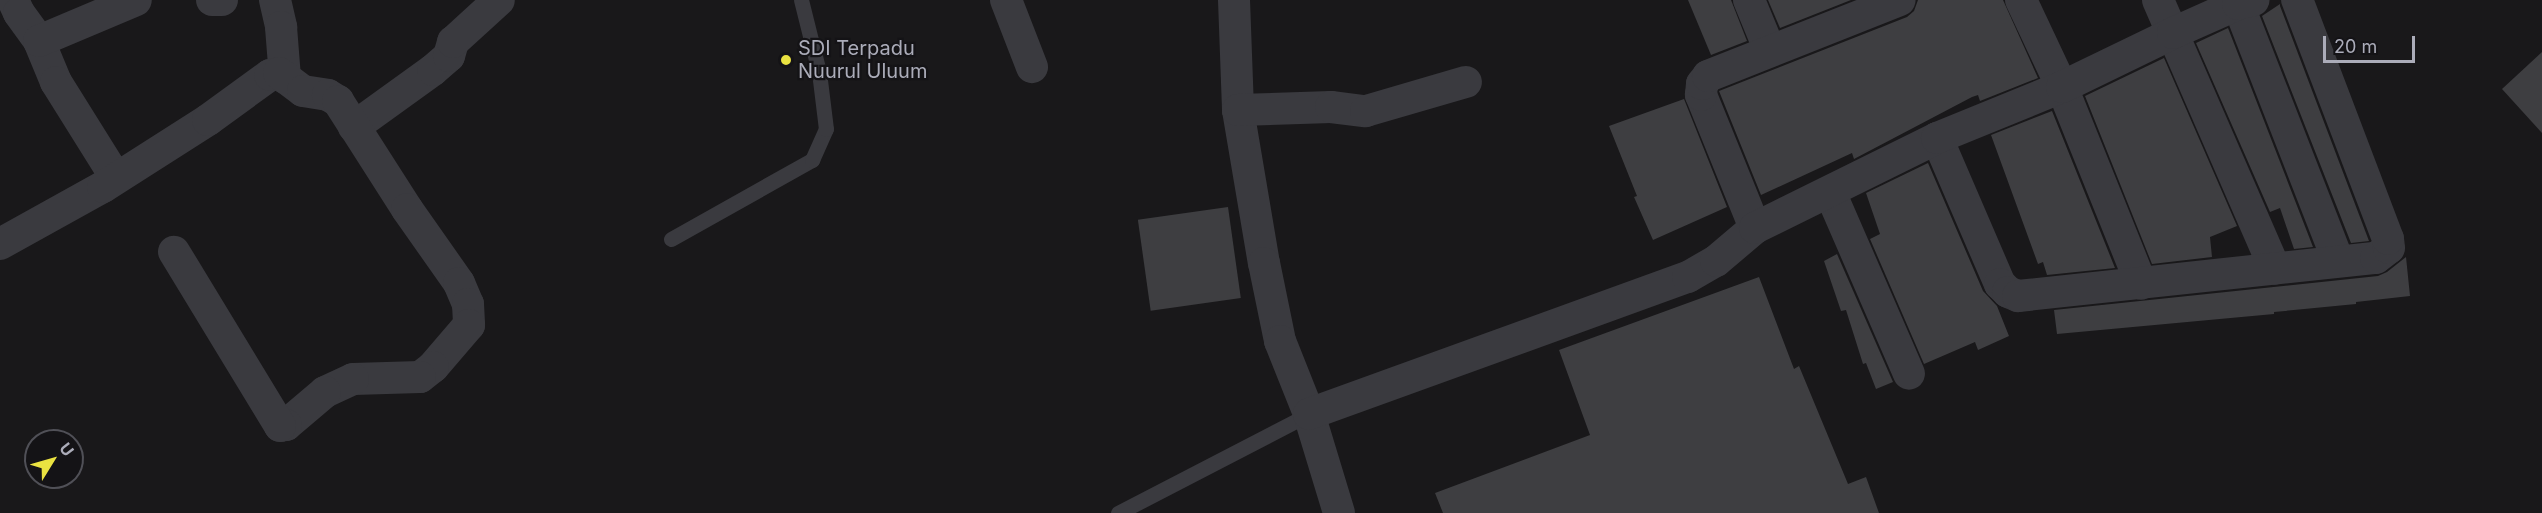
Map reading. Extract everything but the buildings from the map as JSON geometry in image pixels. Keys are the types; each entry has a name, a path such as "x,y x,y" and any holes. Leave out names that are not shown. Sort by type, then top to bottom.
{"street":[{"path":"13,0 19,13 39,41 56,82 116,178"},
{"path":"39,41 136,0"},
{"path":"212,0 222,0"},
{"path":"275,0 281,27 285,78"},
{"path":"354,127 449,56 453,42 499,0"},
{"path":"1006,0 1032,67"},
{"path":"1234,0 1238,110 1264,263 1280,340 1309,414 1339,513"},
{"path":"1749,0 1770,51"},
{"path":"1755,228 1701,95 1702,84 1708,76 1900,0"},
{"path":"2021,0 2062,87 2141,284"},
{"path":"2158,0 2275,269"},
{"path":"1937,138 2000,284 2008,292 2018,296 2275,269 2338,260 2376,258 2389,248 2388,239 2297,0"},
{"path":"1309,414 1688,277 1716,261 1755,228 1937,138 2062,87 2173,33 2246,2 2338,260"},
{"path":"0,244 116,178 208,120 274,73 303,91 328,94 338,101 406,209 459,283 468,304 469,325 433,367 420,377 353,379 325,392 286,425 280,426 174,252"},
{"path":"1238,110 1331,107 1366,111 1466,82"},
{"path":"1830,192 1909,374"}],"lane":[{"path":"670,239 812,160 826,129 819,72 801,0"},
{"path":"1118,513 1309,414"}],"place":[{"name":"SDI Terpadu Nuurul Uluum","path":"786,60"}]}
